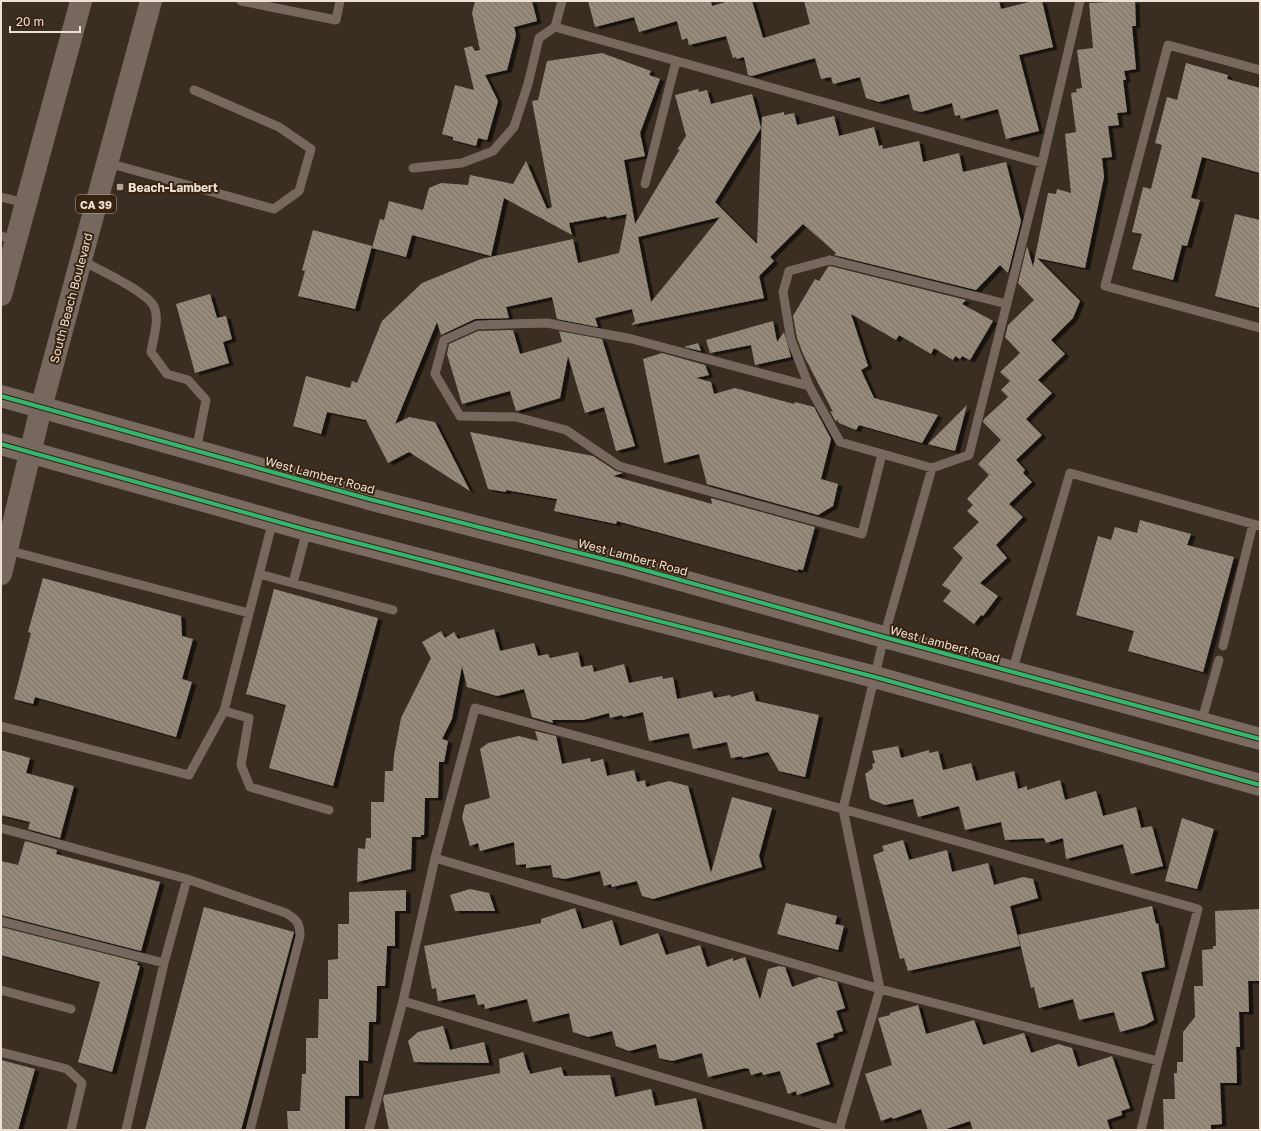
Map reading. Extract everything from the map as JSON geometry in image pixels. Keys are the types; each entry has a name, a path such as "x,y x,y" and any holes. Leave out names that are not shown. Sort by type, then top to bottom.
{"main road":[{"path":"1,295 8,238 25,203 81,1"},
{"name":"South Beach Boulevard","path":"1,574 41,408 151,1"},
{"name":"West Lambert Road","path":"1,396 196,452 369,499 623,564 884,637 1260,739"},
{"path":"1,444 307,530 875,677 1260,785"}],"lane":[{"path":"241,1 336,20 340,1"},
{"path":"413,168 462,163 493,151 514,128 528,84 539,38 555,27 562,1"},
{"path":"1007,304 830,260 789,270 783,292 792,340 809,386 840,442 932,468 969,455 1007,304 1042,163 1080,1"},
{"path":"555,27 1042,163"},
{"path":"1260,70 1168,45 1105,286 1260,328"},
{"path":"645,184 676,61"},
{"path":"108,163 274,209 299,191 311,149 279,127 194,90"},
{"path":"1,197 25,203"},
{"path":"81,260 141,293 155,308 156,322 150,352 167,374 188,380 206,400 196,452"},
{"path":"809,386 632,339 547,323 477,325 444,340 435,374 460,416 516,417 566,430 619,466 862,534 882,454"},
{"path":"403,1001 840,1130 880,989 843,808 884,637 932,468"},
{"path":"1012,672 1070,473 1257,525 1222,646"},
{"path":"1,726 189,775 224,711 273,520"},
{"path":"292,583 307,530"},
{"path":"7,550 249,613"},
{"path":"259,574 393,610"},
{"path":"1201,723 1219,660"},
{"path":"369,1130 403,1001 434,858 475,708 843,808 1198,909 1141,1130"},
{"path":"224,711 249,718 241,765 250,787 328,810"},
{"path":"1,828 187,879 286,913 296,919 300,925 300,936 250,1130"},
{"path":"434,858 880,989 1158,1061"},
{"path":"126,1130 164,963 187,879"},
{"path":"1,921 164,963"},
{"path":"1,990 71,1009"},
{"path":"1,1052 67,1070 82,1083 71,1130"}],"building":[{"path":"475,1 532,1 537,21 514,27 516,35 507,70 485,75 498,101 487,140 478,138 476,146 453,140 453,137 442,134 455,85 474,90 464,48 472,46 475,51 480,50 472,13"},
{"path":"588,1 711,1 712,6 729,1 752,1 763,38 810,24 804,1 999,1 1001,9 1033,1 1042,1 1053,47 1019,55 1039,131 1006,139 998,109 961,119 960,115 955,116 952,103 921,112 913,110 909,94 879,102 866,98 860,77 833,84 831,77 821,79 815,58 752,76 748,75 744,57 737,59 736,57 733,58 726,36 689,45 687,38 682,40 677,21 639,32 634,17 595,27"},
{"path":"1135,1 1136,26 1132,26 1136,69 1124,71 1126,80 1123,80 1127,112 1117,113 1119,125 1108,126 1112,157 1102,158 1104,177 1085,268 1037,258 1080,301 1073,318 1051,340 1065,354 1038,380 1052,393 1026,419 1042,435 1016,460 1025,470 1023,473 1032,482 1009,504 1023,517 996,545 1007,558 980,583 998,596 983,616 981,615 974,624 943,601 951,591 942,585 963,558 953,548 979,522 967,511 973,505 967,499 989,475 978,464 1001,440 983,422 984,419 1008,397 1001,390 1010,381 1000,372 1020,353 1005,337 1008,325 1034,300 1018,283 1027,246 1033,267 1048,193 1056,194 1057,189 1071,193 1065,134 1076,132 1071,93 1077,92 1076,89 1082,88 1077,50 1093,48 1089,3"},
{"path":"602,53 651,71 649,75 660,79 640,133 645,156 624,160 635,224 680,149 677,150 686,136 675,95 698,89 699,92 707,90 711,104 752,94 761,128 715,202 757,244 762,117 784,112 784,115 794,113 797,125 834,116 839,136 874,127 879,146 882,145 883,149 919,141 923,162 959,153 963,172 1006,162 1021,221 1008,273 1000,265 976,290 834,255 836,253 803,224 770,257 774,261 759,276 764,298 631,325 635,321 632,309 595,318 598,327 557,319 552,297 506,307 509,318 475,319 441,335 437,322 395,424 409,417 435,422 470,491 409,452 388,463 366,420 327,412 321,434 293,426 306,376 350,388 352,381 357,383 382,321 422,283 481,259 573,239 578,263 619,253 627,214 607,218 606,216 569,223 572,235 504,198 491,256 412,235 406,257 372,248 380,219 384,220 389,201 423,210 429,188 441,183 468,185 470,175 513,184 526,161 547,209 552,207 532,101 538,100 547,61","holes":["720,217 651,302 638,237"]},
{"path":"1186,63 1228,75 1227,79 1260,88 1260,173 1202,157 1191,198 1200,200 1187,246 1182,245 1173,280 1132,269 1142,234 1132,232 1143,187 1151,189 1162,145 1155,143 1167,97 1177,100"},
{"path":"1235,214 1260,220 1260,308 1215,296"},
{"path":"313,230 372,246 355,309 298,296 305,271 302,270"},
{"path":"830,266 966,300 962,304 993,321 970,360 962,356 960,359 955,356 953,360 934,348 931,354 899,335 896,340 851,314 868,366 861,370 874,398 938,415 922,443 859,425 856,430 839,423 837,419 836,422 830,411 833,412 803,354 797,338 793,316 815,279 819,281"},
{"path":"210,294 217,318 226,316 232,339 223,342 229,363 195,373 176,304"},
{"path":"773,321 777,342 784,332 791,357 755,365 751,345 710,353 706,340"},
{"path":"513,330 520,354 562,342 559,331 602,339 635,446 616,451 604,407 585,413 568,356 560,398 517,411 510,391 462,404 447,354 449,344 478,331"},
{"path":"698,343 701,351 684,347"},
{"path":"662,353 705,365 709,375 696,378 711,382 714,394 735,388 794,404 795,402 814,407 831,439 821,479 838,484 833,506 818,515 707,484 699,454 664,463 643,359"},
{"path":"967,405 955,451 928,444"},
{"path":"470,432 593,456 616,471 623,473 613,476 712,504 711,498 815,527 803,570 798,569 798,571 617,521 616,524 554,511 557,499 506,490 506,492 488,489"},
{"path":"1140,520 1191,534 1187,545 1234,557 1203,672 1128,651 1134,631 1076,615 1098,536 1111,540 1115,527 1137,533"},
{"path":"43,578 181,616 182,636 193,639 182,679 192,682 176,737 35,697 33,704 14,699 31,633 28,632"},
{"path":"274,589 378,618 333,786 269,768 286,705 246,694"},
{"path":"494,629 500,651 534,643 538,656 548,654 550,658 578,652 581,667 592,665 594,672 624,664 629,683 662,676 663,679 673,677 677,699 712,691 714,698 730,695 731,697 753,691 756,701 819,715 805,777 779,771 768,752 742,758 743,756 731,758 727,742 693,749 689,733 649,741 643,712 623,717 622,715 610,718 609,713 583,720 552,720 553,723 532,717 524,689 497,696 467,687 462,666 452,719 442,739 448,741 444,762 439,762 438,798 425,798 424,835 421,835 421,837 412,837 411,869 357,882 358,848 365,849 366,838 371,838 371,802 384,802 385,771 393,771 394,755 401,718 431,658 422,642 441,631 445,638 454,632 458,639"},
{"path":"535,731 556,736 562,764 590,758 591,762 603,759 607,776 634,770 637,782 645,780 646,787 669,781 688,786 711,873 732,797 772,808 759,856 762,867 653,899 642,896 637,881 612,887 611,884 604,886 600,871 565,879 553,877 551,865 526,868 526,864 516,865 514,842 480,851 478,843 470,846 462,817 465,805 490,798 480,749 488,743 519,736 538,741"},
{"path":"898,746 901,758 929,750 929,753 938,751 943,770 971,763 976,781 1014,771 1018,789 1027,786 1027,790 1060,780 1065,800 1096,791 1103,816 1136,807 1141,828 1152,826 1163,866 1131,874 1123,844 1066,859 1063,838 1046,843 1044,838 1005,840 1001,822 965,830 959,806 918,817 913,799 885,805 870,799 865,774 873,768 872,764 875,763 872,751"},
{"path":"1,750 30,758 26,773 74,786 60,838 28,829 30,822 1,815"},
{"path":"1182,818 1214,829 1197,889 1165,881"},
{"path":"903,840 909,860 947,850 952,872 988,863 994,885 1023,877 1033,879 1038,898 1010,906 1020,946 908,971 904,958 900,959 873,855 884,851 882,846"},
{"path":"25,841 57,850 56,854 160,882 141,951 1,915 1,861 18,865"},
{"path":"470,889 489,893 495,911 455,911 450,895"},
{"path":"406,890 406,911 395,911 395,946 387,946 385,986 377,986 376,1022 369,1022 368,1061 359,1060 359,1096 345,1096 345,1130 288,1130 287,1111 300,1111 302,1074 306,1074 306,1038 318,1038 319,999 328,999 328,960 338,959 338,924 349,924 349,892"},
{"path":"786,903 837,916 835,924 844,926 838,950 777,934"},
{"path":"1152,906 1156,924 1158,923 1165,967 1141,972 1154,1020 1145,1025 1120,1032 1114,1012 1079,1020 1073,999 1039,1008 1034,987 1031,988 1018,935"},
{"path":"204,907 294,932 241,1130 145,1130"},
{"path":"575,908 582,929 612,920 620,946 658,933 666,955 700,945 707,967 733,958 733,961 745,957 760,1000 768,969 779,966 785,967 792,987 819,977 837,982 845,1008 836,1011 843,1031 833,1034 834,1037 816,1043 830,1084 797,1095 796,1091 788,1094 780,1071 763,1075 762,1072 751,1075 749,1069 745,1068 708,1077 702,1053 672,1061 659,1058 656,1044 629,1051 616,1046 612,1031 588,1037 573,1032 569,1013 533,1022 527,999 485,1009 484,1004 478,1005 475,994 438,1001 436,988 432,989 424,946 541,923 541,919"},
{"path":"1260,909 1260,981 1248,981 1249,1012 1239,1012 1240,1047 1236,1047 1237,1083 1220,1083 1222,1124 1211,1125 1211,1130 1164,1130 1163,1099 1175,1099 1174,1073 1177,1073 1177,1062 1183,1062 1183,1032 1195,1017 1194,986 1203,986 1202,950 1213,949 1213,946 1216,946 1215,911"},
{"path":"1,927 138,962 137,965 140,966 112,1072 78,1062 100,982 1,955"},
{"path":"918,1005 926,1034 974,1020 983,1045 1024,1033 1031,1053 1058,1044 1072,1048 1078,1067 1112,1056 1130,1108 1121,1111 1122,1115 1107,1120 1110,1130 973,1130 970,1121 943,1130 928,1130 921,1109 893,1119 892,1117 881,1121 865,1074 892,1065 878,1018"},
{"path":"443,1026 450,1050 484,1042 489,1063 414,1062 408,1041 418,1032"},
{"path":"523,1052 530,1074 561,1067 564,1076 610,1075 615,1097 651,1089 655,1106 696,1098 703,1130 389,1130 383,1099 384,1095 500,1073 499,1059"},
{"path":"1,1060 35,1069 18,1130 1,1130"}],"cycle path":[{"path":"1,396 369,499 623,564 884,637 1260,739"},
{"path":"1,444 307,530 875,677 1260,785"}],"place":[{"name":"Beach-Lambert","path":"120,187"}]}
